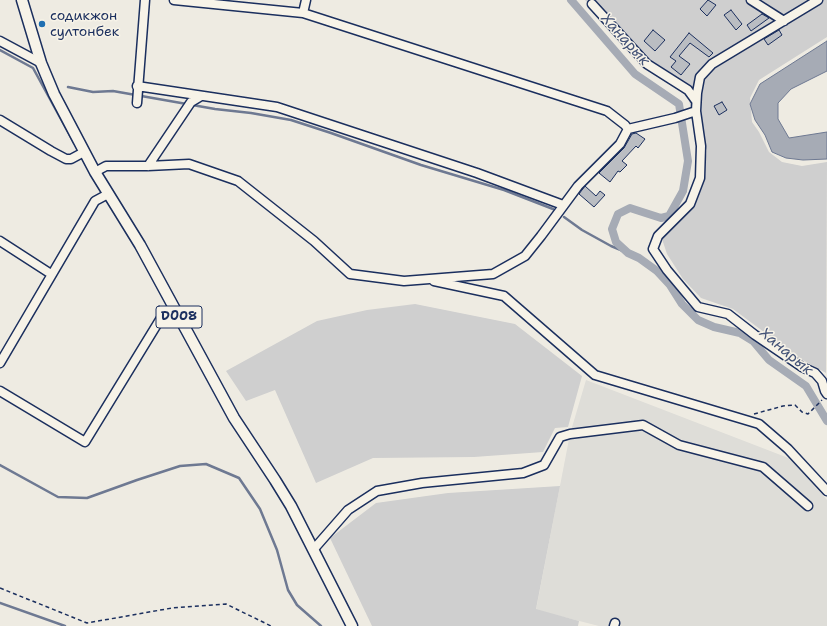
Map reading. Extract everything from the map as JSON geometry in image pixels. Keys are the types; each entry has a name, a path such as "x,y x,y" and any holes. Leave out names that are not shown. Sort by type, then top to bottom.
{"main road":[{"name":"D008","path":"22,0 41,63 54,94 84,152 140,245 234,418 291,506 352,626"}],"street":[{"path":"137,102 145,0"},
{"path":"174,0 303,12 607,110 628,129"},
{"path":"303,12 306,0"},
{"path":"750,0 784,21"},
{"path":"818,0 712,64 700,77 696,101 701,146 700,178 690,204 658,236 653,249 667,270 698,307 728,314 802,368 815,373 822,381 825,397"},
{"path":"592,4 647,64 688,90 696,101"},
{"path":"0,41 41,63"},
{"path":"137,89 201,96 277,107 478,173 563,205"},
{"path":"148,166 188,105 201,96"},
{"path":"95,172 106,166 189,164 238,181 314,241 350,274 404,281 493,274 524,256 541,236 578,186 620,144 628,129 675,118 696,111"},
{"path":"0,120 50,151 66,159 71,159 84,152"},
{"path":"0,363 95,201 108,194"},
{"path":"0,241 51,274"},
{"path":"425,279 504,296 595,375 759,424 788,449 827,491"},
{"path":"0,391 85,442 164,313 174,308"},
{"path":"313,550 348,510 377,491 422,483 523,473 544,466 560,437 570,434 643,425 679,445 763,466 808,506"}],"path":[{"path":"736,418 783,406 795,406 802,412 808,414 825,397"},
{"path":"0,588 87,623 172,608 226,604 271,626"}],"shaded area":[{"path":"585,0 827,0 827,37 759,80 750,98 752,122 769,152 782,162 802,166 827,162 826,373 799,358 733,309 701,298 683,279 667,254 662,239 692,208 702,182 707,150 696,131 688,96 643,68"},
{"path":"827,41 827,71 791,89 778,103 778,119 789,138 827,132 827,159 803,160 786,158 772,152 765,135 755,120 750,104 760,84"},
{"path":"415,304 515,324 582,376 568,427 555,428 543,452 474,457 373,458 316,483 275,390 246,401 226,371 317,321 367,310"},
{"path":"586,380 791,459 827,500 827,626 599,626 536,610 570,434"},
{"path":"560,486 536,609 579,621 578,626 372,626 330,538 376,503 448,493"}],"building":[{"path":"708,0 716,5 707,16 700,9"},
{"path":"731,10 742,24 736,30 724,15"},
{"path":"762,14 769,18 751,31 747,25"},
{"path":"653,30 665,40 655,51 644,41"},
{"path":"779,30 782,35 768,45 764,39"},
{"path":"689,33 713,53 709,57 690,43 679,56 690,64 681,75 671,67 676,61 670,57"},
{"path":"722,102 727,110 719,115 714,106"},
{"path":"636,133 645,139 638,148 636,146 622,161 627,165 620,172 618,171 610,182 599,173 624,148 632,134"},
{"path":"585,186 596,196 600,191 605,195 594,207 579,194"}],"waterway":[{"name":"Ханарык","path":"571,0 635,74 679,104 688,161 683,191 669,216 661,218 630,208 618,214 612,229 616,242 628,253 639,258 657,271 670,285 682,304 698,320 714,327 740,333 753,341 769,360 806,386 827,421"},
{"path":"0,50 33,68 74,143"},
{"path":"68,87 93,92 113,91 215,109 291,120 421,165 504,190 553,209"},
{"path":"564,217 582,230 611,246 628,253"},
{"path":"0,465 58,497 87,498 180,466 206,464 239,478 260,509 277,550 288,590 297,605 321,626"},
{"path":"0,603 65,626"}],"place":[{"name":"содикжон султонбек","path":"42,24"}]}
